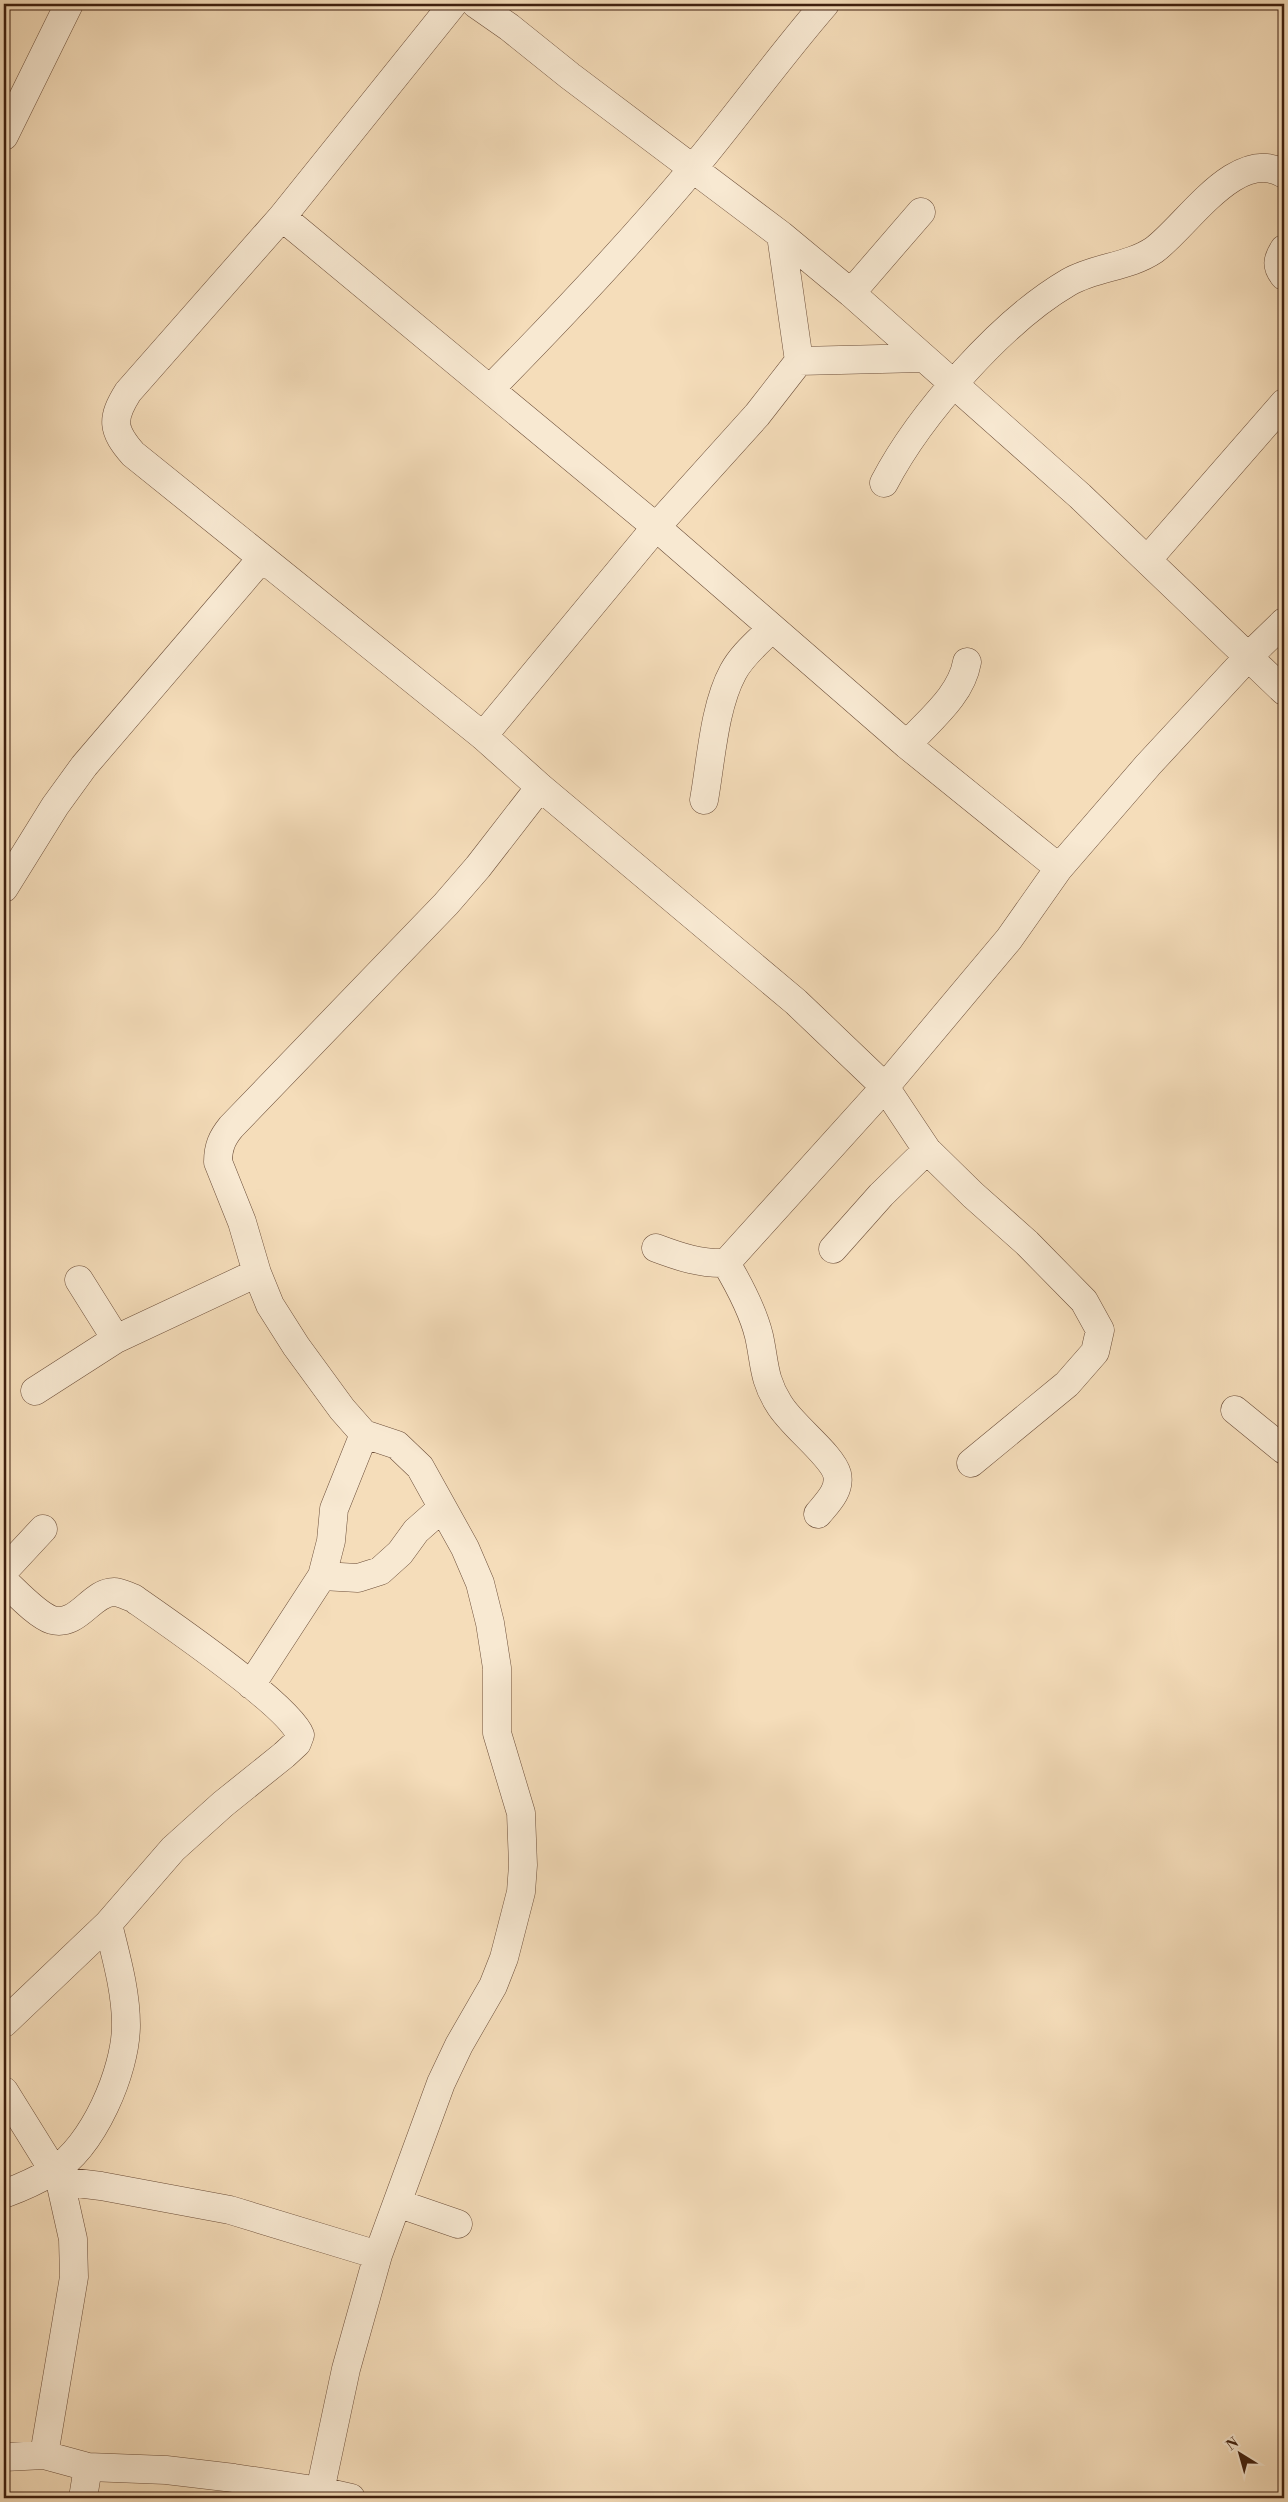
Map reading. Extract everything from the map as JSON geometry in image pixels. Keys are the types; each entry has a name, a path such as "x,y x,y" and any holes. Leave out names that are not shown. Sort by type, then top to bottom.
{"street":[{"path":"4,136 69,4"},
{"path":"453,4 282,216 128,392 119,407 116,424 122,441 133,454 261,559 483,736 540,787 796,1002 885,1087 927,1150 973,1195 1027,1243 1084,1301 1100,1330 1095,1352 1068,1384 971,1463"},
{"path":"476,4 509,26 570,76 781,235 851,293 1148,559 1284,691"},
{"path":"490,389 586,292 693,168 825,4"},
{"path":"884,483 908,442 955,385 1004,331 1032,308 1070,281 1132,260 1153,250 1226,182 1244,172 1257,167 1267,167 1284,174"},
{"path":"851,293 921,212"},
{"path":"282,216 656,526 771,629 907,745 1059,868"},
{"path":"483,736 656,526 757,415 799,361 781,235"},
{"path":"1284,249 1278,260 1278,266 1284,276"},
{"path":"799,361 922,358"},
{"path":"1148,559 1284,403"},
{"path":"4,888 55,806 84,766 261,559"},
{"path":"656,1248 688,1260 709,1264 726,1263 885,1087 1009,939 1059,868 1148,765 1284,622"},
{"path":"704,800 722,702 733,672 746,654 771,629"},
{"path":"907,745 957,690 964,677 967,662"},
{"path":"320,2491 346,2369 378,2255 441,2083 459,2045 493,1986 500,1967 519,1900 523,1865 521,1813 497,1733 496,1668 490,1623 480,1582 465,1548 420,1467 407,1453 396,1445 364,1434 342,1409 296,1346 270,1305 257,1273 242,1222 218,1162 220,1145 223,1137 339,1013 446,904 478,867 540,787"},
{"path":"833,1249 880,1195 927,1150"},
{"path":"726,1263 758,1335 765,1377 770,1389 795,1425 828,1460 837,1474 835,1491 818,1514"},
{"path":"35,1391 116,1339 257,1273"},
{"path":"79,1280 116,1339"},
{"path":"1235,1410 1284,1450"},
{"path":"251,1685 322,1576 331,1541 334,1509 364,1434"},
{"path":"322,1576 358,1578 380,1572 400,1553 416,1531 442,1508"},
{"path":"4,1571 43,1529"},
{"path":"4,1581 42,1614 53,1620 67,1620 109,1593 118,1592 133,1598 251,1685 296,1726 300,1735 297,1743 173,1849 108,1924 4,2023"},
{"path":"57,2176 83,2142 112,2090 122,2062 126,2026 122,1984 108,1924"},
{"path":"4,2091 57,2176 73,2239 74,2277 44,2455"},
{"path":"4,2194 57,2176 230,2210 378,2255"},
{"path":"397,2203 458,2224"},
{"path":"4,2457 44,2455 88,2466 166,2470 320,2491 351,2498"},
{"path":"83,2498 88,2466"}]}
